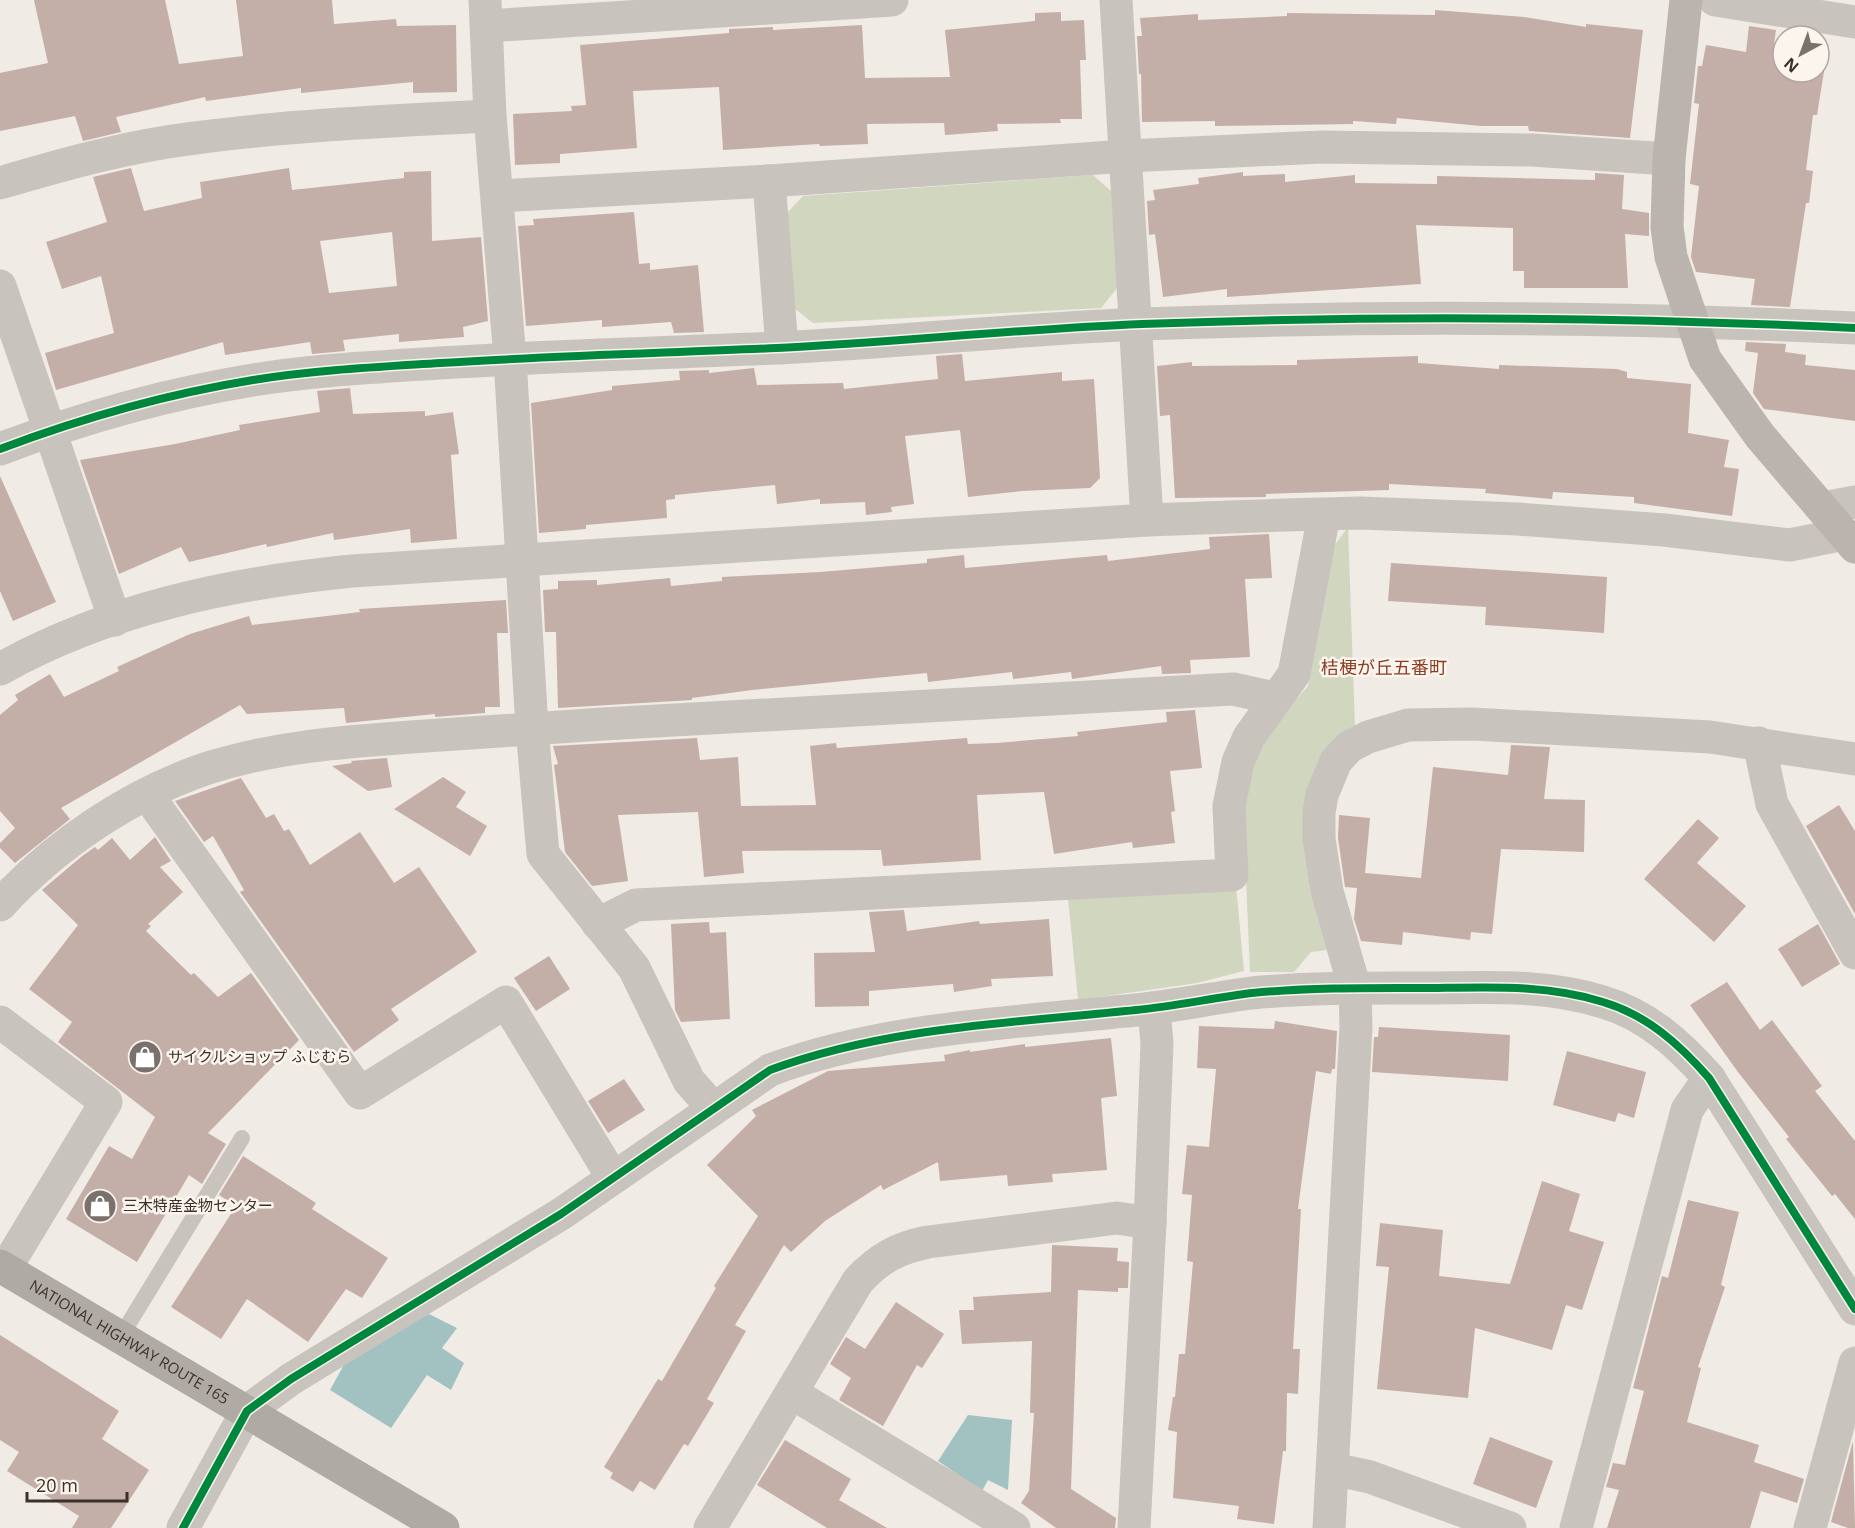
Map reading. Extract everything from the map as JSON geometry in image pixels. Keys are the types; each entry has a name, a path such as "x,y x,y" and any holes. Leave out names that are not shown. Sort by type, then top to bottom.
{"highway":[{"name":"NATIONAL HIGHWAY ROUTE 165","path":"3,1267 443,1528"}],"street":[{"path":"713,1108 689,1081 634,968 543,854 532,728 510,359 490,116 486,13 892,0"},
{"path":"1116,0 1147,520"},
{"path":"1686,0 1669,159 1667,227 1671,257 1705,359 1728,395 1849,541"},
{"path":"1715,0 1855,22"},
{"path":"0,183 122,150 194,138 332,123 490,116"},
{"path":"498,196 769,181 1126,156 1322,147 1532,150 1669,159"},
{"path":"769,181 782,348"},
{"path":"0,286 48,431 116,620"},
{"path":"0,449 48,431 143,403 253,380 313,373 510,359 782,348 1135,324 1275,320 1692,320 1855,328"},
{"path":"1823,508 1855,502"},
{"path":"0,669 44,645 177,600 299,576 1147,520 1360,513 1518,519 1664,530 1790,545 1849,541"},
{"path":"598,924 636,905 1232,875 1229,806 1236,770 1249,737 1294,674 1324,515"},
{"path":"0,905 18,885 75,838 147,794 205,769 268,751 306,745 532,728 1233,689 1275,698"},
{"path":"1329,1528 1356,1027 1355,989 1328,891 1319,839 1322,795 1336,761 1349,747 1368,736 1408,725 1472,724 1710,737 1855,759"},
{"path":"1759,743 1772,804 1855,953"},
{"path":"147,794 360,1093 506,1002 613,1178"},
{"path":"183,1528 247,1411 291,1379 552,1220 770,1070 851,1044 894,1036 1154,1008 1253,993 1500,987 1568,993 1602,1001 1630,1011 1654,1027 1683,1049 1709,1078 1855,1309"},
{"path":"1134,1528 1157,1044 1154,1008"},
{"path":"0,1022 106,1102 3,1267"},
{"path":"1576,1528 1687,1110 1709,1078"},
{"path":"710,1528 858,1281 886,1255 904,1247 928,1242 1117,1218 1150,1223"},
{"path":"1810,1528 1855,1363"},
{"path":"792,1393 1014,1528"},
{"path":"1333,1469 1370,1477 1510,1528"}],"lane":[{"path":"121,1335 242,1138"}],"green space":[{"path":"1093,175 1111,191 1118,287 1101,308 813,323 794,308 786,214 803,196"},
{"path":"1348,527 1355,727 1338,735 1319,761 1304,844 1311,895 1327,950 1311,952 1294,972 1250,972 1243,810 1256,758 1269,730 1308,686 1329,553"},
{"path":"1236,886 1244,971 1197,983 1078,1000 1068,898"}],"water":[{"path":"429,1314 457,1328 442,1348 464,1363 451,1390 427,1375 391,1428 330,1390 351,1352"},
{"path":"968,1415 1012,1420 1008,1490 988,1480 982,1491 938,1461"}],"building":[{"path":"34,0 165,0 179,64 243,56 236,0 332,0 334,24 396,19 397,26 456,25 457,92 413,93 413,82 301,93 301,88 206,101 205,97 116,117 121,132 83,141 75,116 0,131 0,73 48,63"},
{"path":"1435,10 1524,17 1586,27 1586,24 1643,30 1630,138 1529,131 1528,126 1481,126 1397,118 1396,124 1353,121 1353,124 1215,126 1215,121 1142,122 1137,36 1142,36 1140,18 1198,14 1198,20 1287,16 1287,13 1435,15"},
{"path":"1061,12 1061,21 1084,20 1086,60 1080,60 1082,119 1060,119 1061,123 997,124 998,131 945,135 944,123 867,124 868,144 820,146 819,144 723,150 719,87 633,91 637,148 560,154 560,163 515,165 513,114 572,111 571,106 586,105 580,45 729,33 729,29 773,27 773,30 862,25 865,78 950,77 945,30 1035,21 1035,13"},
{"path":"1749,26 1771,29 1771,84 1822,84 1817,115 1813,115 1806,170 1813,171 1790,307 1751,305 1755,279 1696,272 1691,257 1699,186 1690,184 1699,104 1694,103 1698,66 1702,66 1706,45 1746,52"},
{"path":"131,168 144,211 202,198 200,182 289,168 292,190 404,178 404,172 431,171 432,241 481,237 488,321 463,327 464,337 399,342 399,334 343,340 345,351 312,354 310,342 225,355 223,342 56,390 45,353 114,333 101,276 62,289 46,242 107,222 93,177","holes":["392,232 397,286 329,293 320,241"]},
{"path":"1243,172 1243,176 1285,174 1285,182 1355,175 1355,183 1437,184 1437,176 1595,180 1595,173 1624,175 1622,209 1649,213 1649,236 1625,234 1628,288 1524,288 1524,271 1513,271 1513,228 1416,225 1421,284 1227,297 1227,289 1163,297 1155,234 1149,235 1147,201 1155,200 1153,190 1199,184 1198,178"},
{"path":"634,212 639,264 650,263 650,270 698,265 704,332 674,333 671,322 602,327 602,320 526,326 518,226 534,225 533,219"},
{"path":"1746,342 1786,344 1785,352 1806,355 1805,365 1855,370 1855,421 1764,409 1753,393 1758,353 1745,351"},
{"path":"962,354 965,381 1062,372 1062,381 1094,379 1100,478 1090,488 1022,491 968,497 960,430 905,436 914,504 891,507 892,512 866,515 865,502 820,504 820,499 777,504 775,485 675,495 675,499 666,500 667,518 586,525 586,529 539,533 531,403 612,390 612,386 680,380 679,371 709,370 709,373 754,368 757,385 843,383 844,389 938,379 936,356"},
{"path":"1418,356 1418,363 1499,369 1499,365 1617,369 1627,372 1627,378 1691,384 1688,433 1729,440 1724,467 1739,469 1732,516 1634,503 1634,497 1553,492 1552,499 1485,493 1486,489 1389,484 1389,490 1266,494 1266,497 1175,498 1170,415 1160,416 1157,366 1192,362 1192,366 1297,365 1297,360"},
{"path":"350,388 353,414 425,411 425,416 453,412 459,454 451,455 457,539 411,543 410,529 334,540 333,533 267,547 266,544 189,562 181,547 119,574 80,460 240,430 239,425 320,412 317,391"},
{"path":"0,476 56,602 13,621 0,591"},
{"path":"1269,534 1272,578 1245,579 1250,657 1190,660 1191,673 1162,674 1161,666 1072,679 1071,672 1013,679 1012,672 928,682 927,673 752,690 692,698 692,700 558,708 556,632 545,632 543,590 558,589 558,581 597,580 597,585 670,578 671,586 722,581 722,577 927,563 927,559 964,555 965,568 1107,555 1108,561 1210,549 1209,537"},
{"path":"1391,563 1607,577 1604,633 1485,625 1486,607 1388,601"},
{"path":"506,600 508,633 497,633 500,707 485,707 485,713 435,717 435,714 346,723 344,708 247,714 240,705 61,808 70,819 15,863 0,848 0,843 15,828 0,811 0,715 18,700 15,695 50,674 64,697 119,671 117,667 190,634 249,616 252,625 360,612 359,609"},
{"path":"1195,710 1202,768 1170,771 1175,811 1171,812 1175,843 1133,848 1132,842 1054,854 1044,792 977,795 981,860 883,866 881,850 742,851 744,873 704,877 698,812 618,815 628,881 592,886 565,852 554,765 558,764 553,746 697,738 700,760 738,757 741,806 816,805 810,746 836,743 837,748 967,738 968,744 997,743 1078,736 1077,732 1167,722 1166,712"},
{"path":"1511,745 1550,747 1544,799 1585,800 1584,852 1501,849 1492,934 1471,932 1470,940 1403,932 1402,945 1361,941 1354,919 1357,888 1345,887 1338,838 1339,815 1370,818 1365,873 1421,878 1433,767 1508,775"},
{"path":"387,758 392,787 368,791 332,766 352,763 351,761"},
{"path":"443,777 466,792 456,807 487,826 470,856 394,809"},
{"path":"241,778 266,818 274,814 284,831 289,829 310,865 360,832 394,883 419,867 477,952 391,1009 399,1020 354,1052 240,892 244,890 213,836 204,842 175,801"},
{"path":"1839,805 1855,831 1855,914 1806,826"},
{"path":"1698,819 1719,838 1697,863 1746,906 1714,942 1644,879"},
{"path":"155,837 171,861 160,867 183,892 148,924 151,926 146,931 191,975 194,973 218,997 251,973 299,1040 208,1133 226,1144 202,1184 189,1175 137,1262 66,1219 109,1146 132,1159 155,1117 58,1042 72,1022 29,989 78,925 42,890 81,857 95,847 98,850 112,838 130,860"},
{"path":"904,910 907,931 979,921 980,924 1049,919 1053,976 991,979 992,986 954,992 953,984 869,991 869,1006 815,1007 814,953 875,952 869,912"},
{"path":"709,922 710,933 726,932 730,1019 681,1022 675,1010 671,924"},
{"path":"1818,924 1840,964 1802,987 1778,949"},
{"path":"549,956 570,989 536,1011 514,978"},
{"path":"1727,982 1760,1030 1772,1020 1822,1086 1815,1091 1855,1141 1855,1219 1835,1194 1832,1196 1786,1139 1789,1137 1738,1072 1690,1005"},
{"path":"1275,1021 1337,1031 1335,1069 1332,1069 1331,1074 1316,1071 1298,1209 1301,1209 1293,1349 1300,1349 1298,1394 1287,1393 1286,1451 1283,1451 1274,1524 1237,1519 1239,1506 1173,1498 1177,1432 1168,1430 1173,1397 1175,1397 1179,1354 1185,1354 1193,1262 1187,1261 1192,1195 1182,1194 1187,1145 1209,1147 1216,1069 1197,1068 1199,1026 1274,1029"},
{"path":"1379,1027 1510,1035 1508,1081 1372,1072 1374,1037 1378,1037"},
{"path":"1111,1038 1117,1096 1101,1098 1107,1170 1052,1174 1053,1182 1008,1186 1007,1175 940,1181 938,1162 883,1190 881,1185 825,1221 791,1252 784,1245 735,1325 746,1331 707,1399 714,1403 688,1446 684,1444 655,1490 640,1481 633,1492 610,1478 613,1473 604,1467 658,1379 662,1381 716,1288 714,1286 758,1216 707,1165 756,1116 752,1110 828,1071 945,1061 944,1055 970,1050 970,1052 1025,1044 1025,1047"},
{"path":"1567,1051 1646,1072 1634,1118 1618,1113 1615,1122 1553,1105"},
{"path":"624,1079 645,1110 608,1133 588,1101"},
{"path":"243,1156 316,1203 312,1209 388,1258 362,1298 346,1289 308,1342 247,1299 221,1339 171,1307 236,1206 219,1195"},
{"path":"1542,1181 1580,1194 1569,1231 1604,1242 1582,1310 1566,1305 1552,1350 1475,1328 1468,1398 1377,1389 1389,1267 1376,1266 1380,1223 1443,1230 1439,1276 1510,1284"},
{"path":"1688,1200 1739,1212 1721,1285 1725,1287 1698,1367 1701,1368 1687,1422 1759,1445 1754,1462 1804,1479 1797,1503 1761,1491 1750,1528 1607,1528 1619,1490 1606,1487 1613,1463 1625,1465 1644,1391 1633,1388 1662,1276 1668,1278"},
{"path":"1052,1245 1118,1248 1117,1261 1129,1262 1128,1288 1118,1288 1118,1292 1078,1290 1071,1489 1116,1518 1115,1528 1056,1528 1021,1503 1029,1491 1034,1413 1030,1413 1032,1341 962,1344 959,1310 974,1310 973,1297 1051,1292"},
{"path":"896,1302 944,1334 922,1368 917,1365 883,1426 839,1400 851,1378 830,1364 846,1337 865,1349"},
{"path":"0,1335 119,1411 102,1439 149,1470 111,1528 72,1528 79,1516 7,1471 19,1452 0,1440"},
{"path":"1490,1437 1553,1461 1536,1508 1473,1484"},
{"path":"785,1440 851,1479 839,1500 887,1528 827,1528 757,1485"},
{"path":"1853,1441 1855,1528 1848,1528 1831,1522"}],"cycle path":[{"path":"0,449 93,417 189,392 323,371 393,366 524,358 777,348 1096,326 1231,321 1499,318 1677,321 1855,328"},
{"path":"183,1528 247,1411 291,1379 561,1214 770,1070 859,1044 950,1029 1136,1010 1252,993 1298,990 1521,988 1583,996 1603,1002 1634,1015 1661,1032 1709,1078 1855,1309"}],"place":[{"name":"サイクルショップ ふじむら","path":"145,1057"},
{"name":"三木特産金物センター","path":"100,1206"}],"district":[{"name":"桔梗が丘五番町","path":"1384,668"}]}
